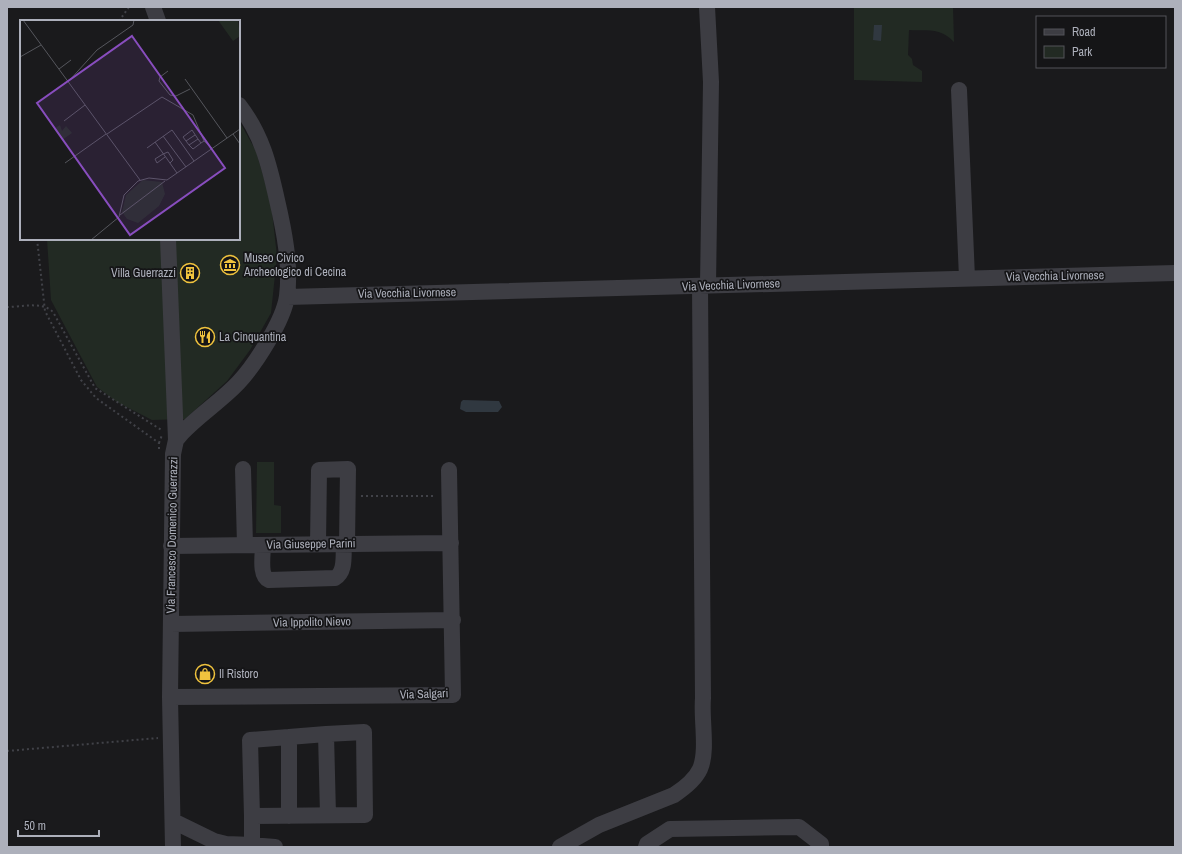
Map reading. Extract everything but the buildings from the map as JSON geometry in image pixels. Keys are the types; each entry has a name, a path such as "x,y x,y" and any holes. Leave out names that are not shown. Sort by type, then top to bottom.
{"street":[{"path":"153,7 158,20"},
{"path":"560,847 599,825 674,795 684,788 700,769 703,752 704,286 711,82 707,7"},
{"path":"959,90 967,278"},
{"name":"Via Francesco Domenico Guerrazzi","path":"174,847 170,697 172,466 170,436 190,424 228,392 248,370 260,354 278,322 287,296 285,248 280,212 267,157 260,137 240,107"},
{"path":"168,240 170,436"},
{"name":"Via Vecchia Livornese","path":"287,296 1175,274"},
{"path":"243,469 245,545"},
{"path":"263,545 263,572 265,577 269,580 335,578 339,576 343,567 346,544 348,469 319,470 318,544"},
{"name":"Via Salgari","path":"170,697 453,695 449,470"},
{"name":"Via Giuseppe Parini","path":"171,546 451,543"},
{"name":"Via Ippolito Nievo","path":"171,624 452,620"},
{"path":"252,816 365,815 364,732 250,740 252,845"},
{"path":"326,734 328,815"},
{"path":"288,737 289,816"},
{"path":"173,821 222,846 252,845 275,847"},
{"path":"646,847 647,844 670,829 800,827 821,844 821,847"}],"path":[{"path":"120,20 129,7"},
{"path":"37,240 44,307 48,318 81,380 96,398 159,443 159,454"},
{"path":"7,307 49,308 53,312 95,388 170,436"},
{"path":"348,496 450,496"},
{"path":"7,751 171,737"}],"green space":[{"path":"854,7 953,7 954,42 949,37 939,32 928,30 909,30 908,55 912,59 913,65 922,71 922,82 854,80"},
{"path":"240,123 256,151 271,203 277,256 271,313 250,350 227,381 185,419 152,420 117,402 97,387 51,300 47,240 240,240"},
{"path":"257,462 274,462 274,505 281,506 281,533 256,533"}],"shaded area":[{"path":"874,25 882,25 881,41 873,40"},
{"path":"463,400 499,401 502,407 498,412 466,412 460,409 461,402"}],"place":[{"name":"Museo Civico Archeologico di Cecina","path":"230,265"},
{"name":"Villa Guerrazzi","path":"190,273"},
{"name":"La Cinquantina","path":"205,337"},
{"name":"Il Ristoro","path":"205,674"}]}
